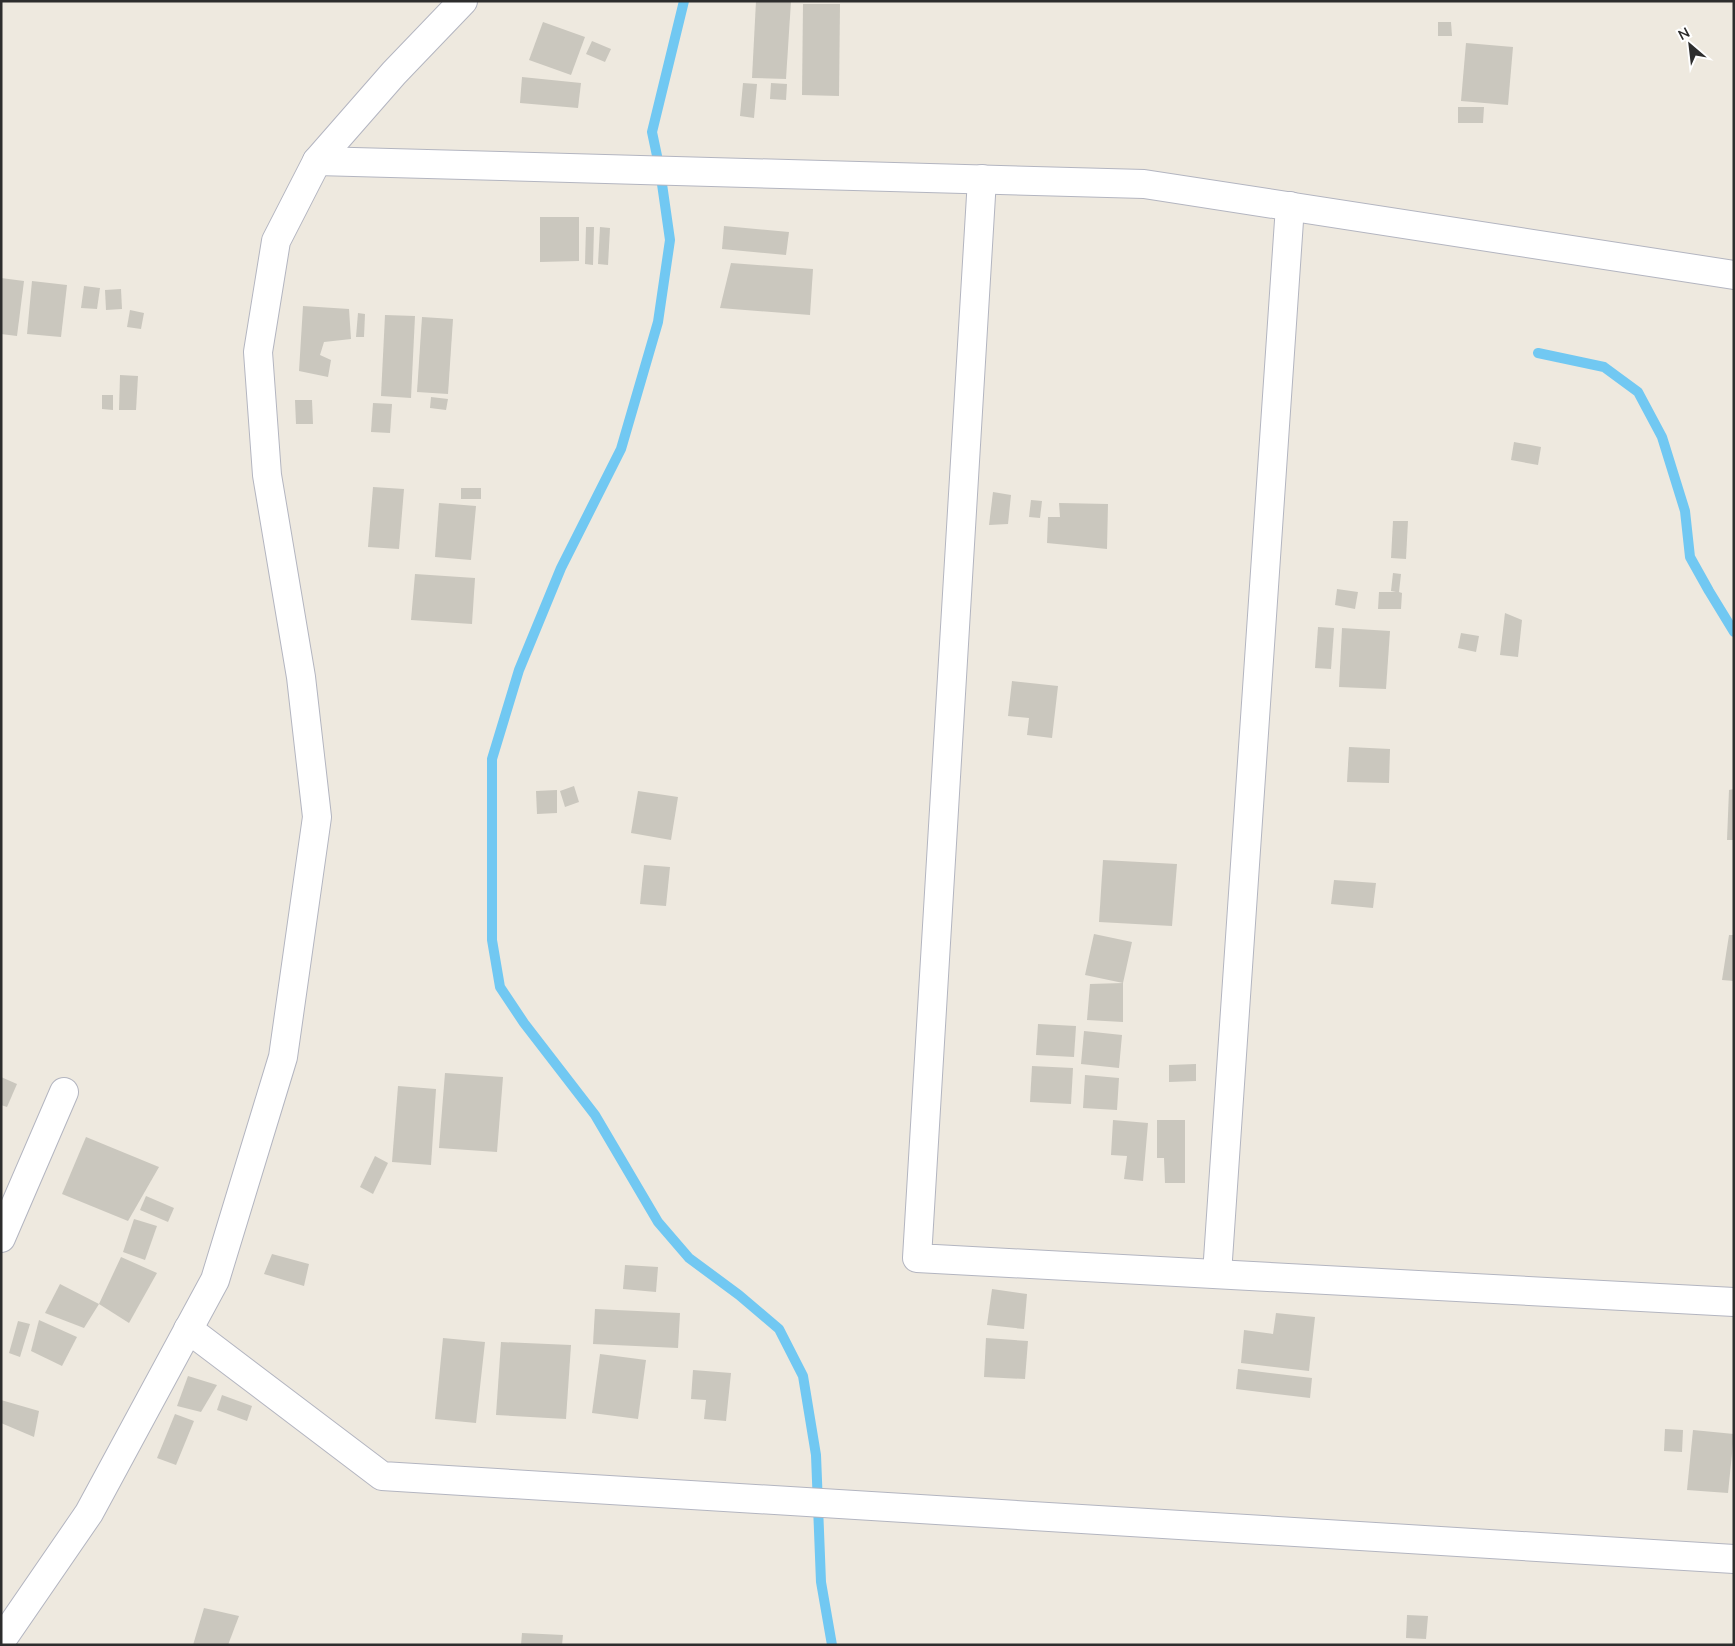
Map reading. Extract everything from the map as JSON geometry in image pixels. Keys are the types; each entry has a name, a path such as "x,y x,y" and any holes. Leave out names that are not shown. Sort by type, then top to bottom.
{"street":[{"path":"1,1641 88,1513 215,1280 283,1057 317,817 301,677 267,475 258,352 276,241 317,161 394,73 462,1"},
{"path":"317,161 1144,184 1734,275"},
{"path":"982,179 917,1258 1734,1302"},
{"path":"1217,1274 1290,206"},
{"path":"1,1238 64,1092"},
{"path":"188,1329 382,1476 1734,1559"}],"building":[{"path":"756,1 791,1 786,79 752,78"},
{"path":"803,4 840,4 839,96 802,95"},
{"path":"543,22 585,37 571,75 529,60"},
{"path":"1438,22 1451,22 1452,36 1438,36"},
{"path":"592,41 611,49 605,62 586,54"},
{"path":"1466,43 1513,47 1508,105 1461,101"},
{"path":"522,77 581,83 578,108 520,103"},
{"path":"743,83 757,84 754,118 740,116"},
{"path":"771,83 787,84 786,100 770,99"},
{"path":"1458,107 1484,107 1483,123 1458,123"},
{"path":"540,217 579,217 579,261 540,262"},
{"path":"724,226 789,232 786,255 722,249"},
{"path":"586,227 594,227 593,265 585,264"},
{"path":"600,227 610,228 608,265 598,264"},
{"path":"731,263 813,269 810,315 720,308"},
{"path":"1,278 24,281 17,336 1,334"},
{"path":"32,281 67,285 61,337 27,334"},
{"path":"84,286 100,288 97,309 81,308"},
{"path":"121,289 122,309 106,310 105,290"},
{"path":"303,306 349,309 351,339 324,342 320,355 331,360 328,377 299,371"},
{"path":"130,310 144,313 141,329 127,327"},
{"path":"358,313 365,314 364,337 356,337"},
{"path":"385,315 415,316 411,398 381,396"},
{"path":"422,317 453,319 448,394 417,392"},
{"path":"120,375 138,376 136,410 119,410"},
{"path":"102,395 113,395 113,410 102,409"},
{"path":"431,397 448,399 446,410 430,408"},
{"path":"295,400 312,400 313,424 296,424"},
{"path":"373,403 392,404 390,433 371,432"},
{"path":"1514,442 1541,447 1538,465 1511,460"},
{"path":"373,487 404,489 399,549 368,547"},
{"path":"461,488 481,488 481,499 461,499"},
{"path":"993,492 1011,495 1008,524 989,525"},
{"path":"1031,500 1042,501 1040,518 1029,517"},
{"path":"439,503 476,506 471,560 435,557"},
{"path":"1059,503 1108,504 1107,549 1047,543 1048,517 1060,517"},
{"path":"1393,521 1408,521 1406,559 1391,558"},
{"path":"1393,573 1401,574 1399,592 1402,593 1401,609 1378,609 1379,592 1396,592 1391,591"},
{"path":"415,574 475,578 472,624 411,620"},
{"path":"1337,589 1358,592 1355,609 1335,605"},
{"path":"1505,613 1522,620 1518,657 1500,655"},
{"path":"1318,627 1334,628 1331,669 1315,668"},
{"path":"1342,628 1390,631 1386,689 1339,687"},
{"path":"1461,633 1479,636 1476,652 1458,648"},
{"path":"1012,681 1058,686 1052,738 1027,735 1029,718 1008,716"},
{"path":"1349,747 1390,749 1389,783 1347,782"},
{"path":"574,786 579,802 565,807 560,791"},
{"path":"1734,789 1734,840 1727,840 1729,790"},
{"path":"557,790 557,813 537,814 536,791"},
{"path":"638,791 678,797 671,840 631,833"},
{"path":"1103,860 1177,864 1172,926 1099,922"},
{"path":"644,865 670,867 666,906 640,904"},
{"path":"1334,880 1376,883 1373,908 1331,904"},
{"path":"1094,934 1132,942 1123,983 1085,975"},
{"path":"1729,935 1734,935 1734,981 1722,980"},
{"path":"1123,983 1123,1022 1087,1020 1090,984"},
{"path":"1038,1024 1076,1026 1074,1057 1036,1055"},
{"path":"1084,1031 1122,1035 1119,1068 1081,1064"},
{"path":"1196,1064 1196,1081 1169,1082 1169,1065"},
{"path":"1032,1066 1073,1068 1071,1104 1030,1102"},
{"path":"445,1073 503,1077 497,1152 439,1148"},
{"path":"1085,1075 1119,1078 1117,1110 1083,1108"},
{"path":"1,1077 17,1084 7,1107 1,1105"},
{"path":"398,1086 436,1089 431,1165 392,1162"},
{"path":"1113,1120 1148,1123 1143,1181 1124,1179 1127,1156 1111,1155"},
{"path":"1157,1120 1185,1120 1185,1183 1165,1183 1164,1158 1157,1158"},
{"path":"86,1137 159,1167 128,1221 62,1194"},
{"path":"375,1156 388,1163 373,1194 360,1187"},
{"path":"146,1196 174,1208 168,1222 140,1210"},
{"path":"134,1219 157,1226 145,1260 123,1252"},
{"path":"272,1254 309,1264 304,1286 264,1274"},
{"path":"121,1257 157,1273 129,1323 99,1304"},
{"path":"625,1265 658,1267 656,1292 623,1289"},
{"path":"60,1284 99,1304 84,1328 45,1313"},
{"path":"992,1289 1027,1294 1024,1329 987,1325"},
{"path":"595,1309 680,1313 678,1348 593,1344"},
{"path":"1276,1313 1315,1317 1309,1371 1241,1363 1244,1330 1273,1334"},
{"path":"39,1320 77,1337 62,1366 31,1351"},
{"path":"18,1321 30,1324 20,1357 9,1353"},
{"path":"443,1338 485,1342 476,1423 435,1419"},
{"path":"986,1338 1028,1341 1025,1379 984,1377"},
{"path":"501,1342 571,1345 566,1419 496,1415"},
{"path":"600,1354 646,1360 638,1419 592,1413"},
{"path":"1238,1369 1312,1378 1310,1398 1236,1389"},
{"path":"693,1370 731,1373 726,1421 704,1419 706,1400 691,1399"},
{"path":"188,1376 217,1385 201,1412 177,1406"},
{"path":"222,1395 252,1406 247,1421 217,1410"},
{"path":"1,1400 39,1411 34,1437 1,1423"},
{"path":"175,1414 194,1421 176,1465 157,1458"},
{"path":"1665,1429 1683,1430 1682,1452 1664,1451"},
{"path":"1693,1430 1734,1434 1728,1493 1687,1490"},
{"path":"204,1608 239,1616 228,1645 193,1645"},
{"path":"1407,1615 1428,1616 1426,1639 1406,1638"},
{"path":"522,1633 563,1635 562,1645 521,1645"}],"waterway":[{"path":"684,1 652,132 660,170 670,240 658,322 621,449 561,568 519,670 492,759 492,940 500,987 524,1023 595,1115 658,1222 689,1258 739,1295 779,1329 803,1376 816,1455 821,1582 832,1645"},
{"path":"1538,353 1604,367 1638,392 1662,437 1685,511 1690,557 1734,632"}]}
